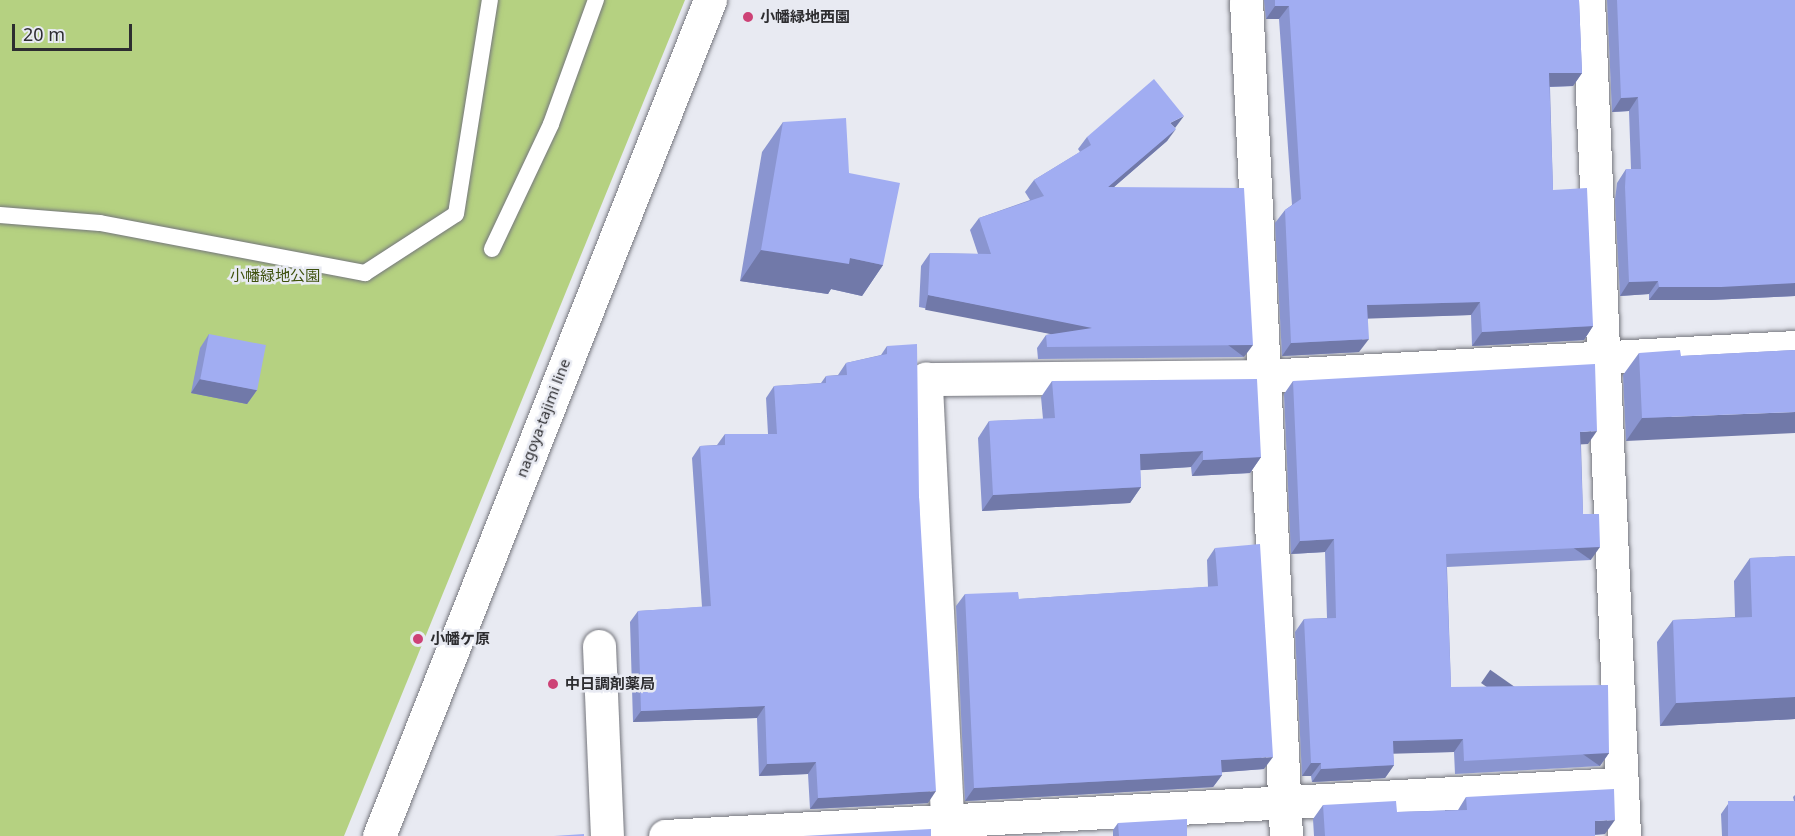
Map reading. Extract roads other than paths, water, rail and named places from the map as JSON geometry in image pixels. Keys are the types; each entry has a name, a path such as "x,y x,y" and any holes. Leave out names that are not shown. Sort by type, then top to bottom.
{"street":[{"name":"nagoya-tajimi line","path":"379,836 710,0"},
{"path":"1246,0 1286,836"},
{"path":"1588,0 1624,836"},
{"path":"948,828 926,379 1263,376 1795,347"},
{"path":"599,646 607,836"},
{"path":"665,836 948,828 1284,802 1620,784"}],"lane":[{"path":"0,215 100,223 365,273 456,213 490,0"},
{"path":"492,249 551,124 596,0"}],"place":[{"name":"小幡緑地西園","path":"748,17"},
{"name":"小幡ケ原","path":"418,639"},
{"name":"中日調剤薬局","path":"553,684"}],"park label":[{"name":"小幡緑地公園","path":"275,276"}]}
